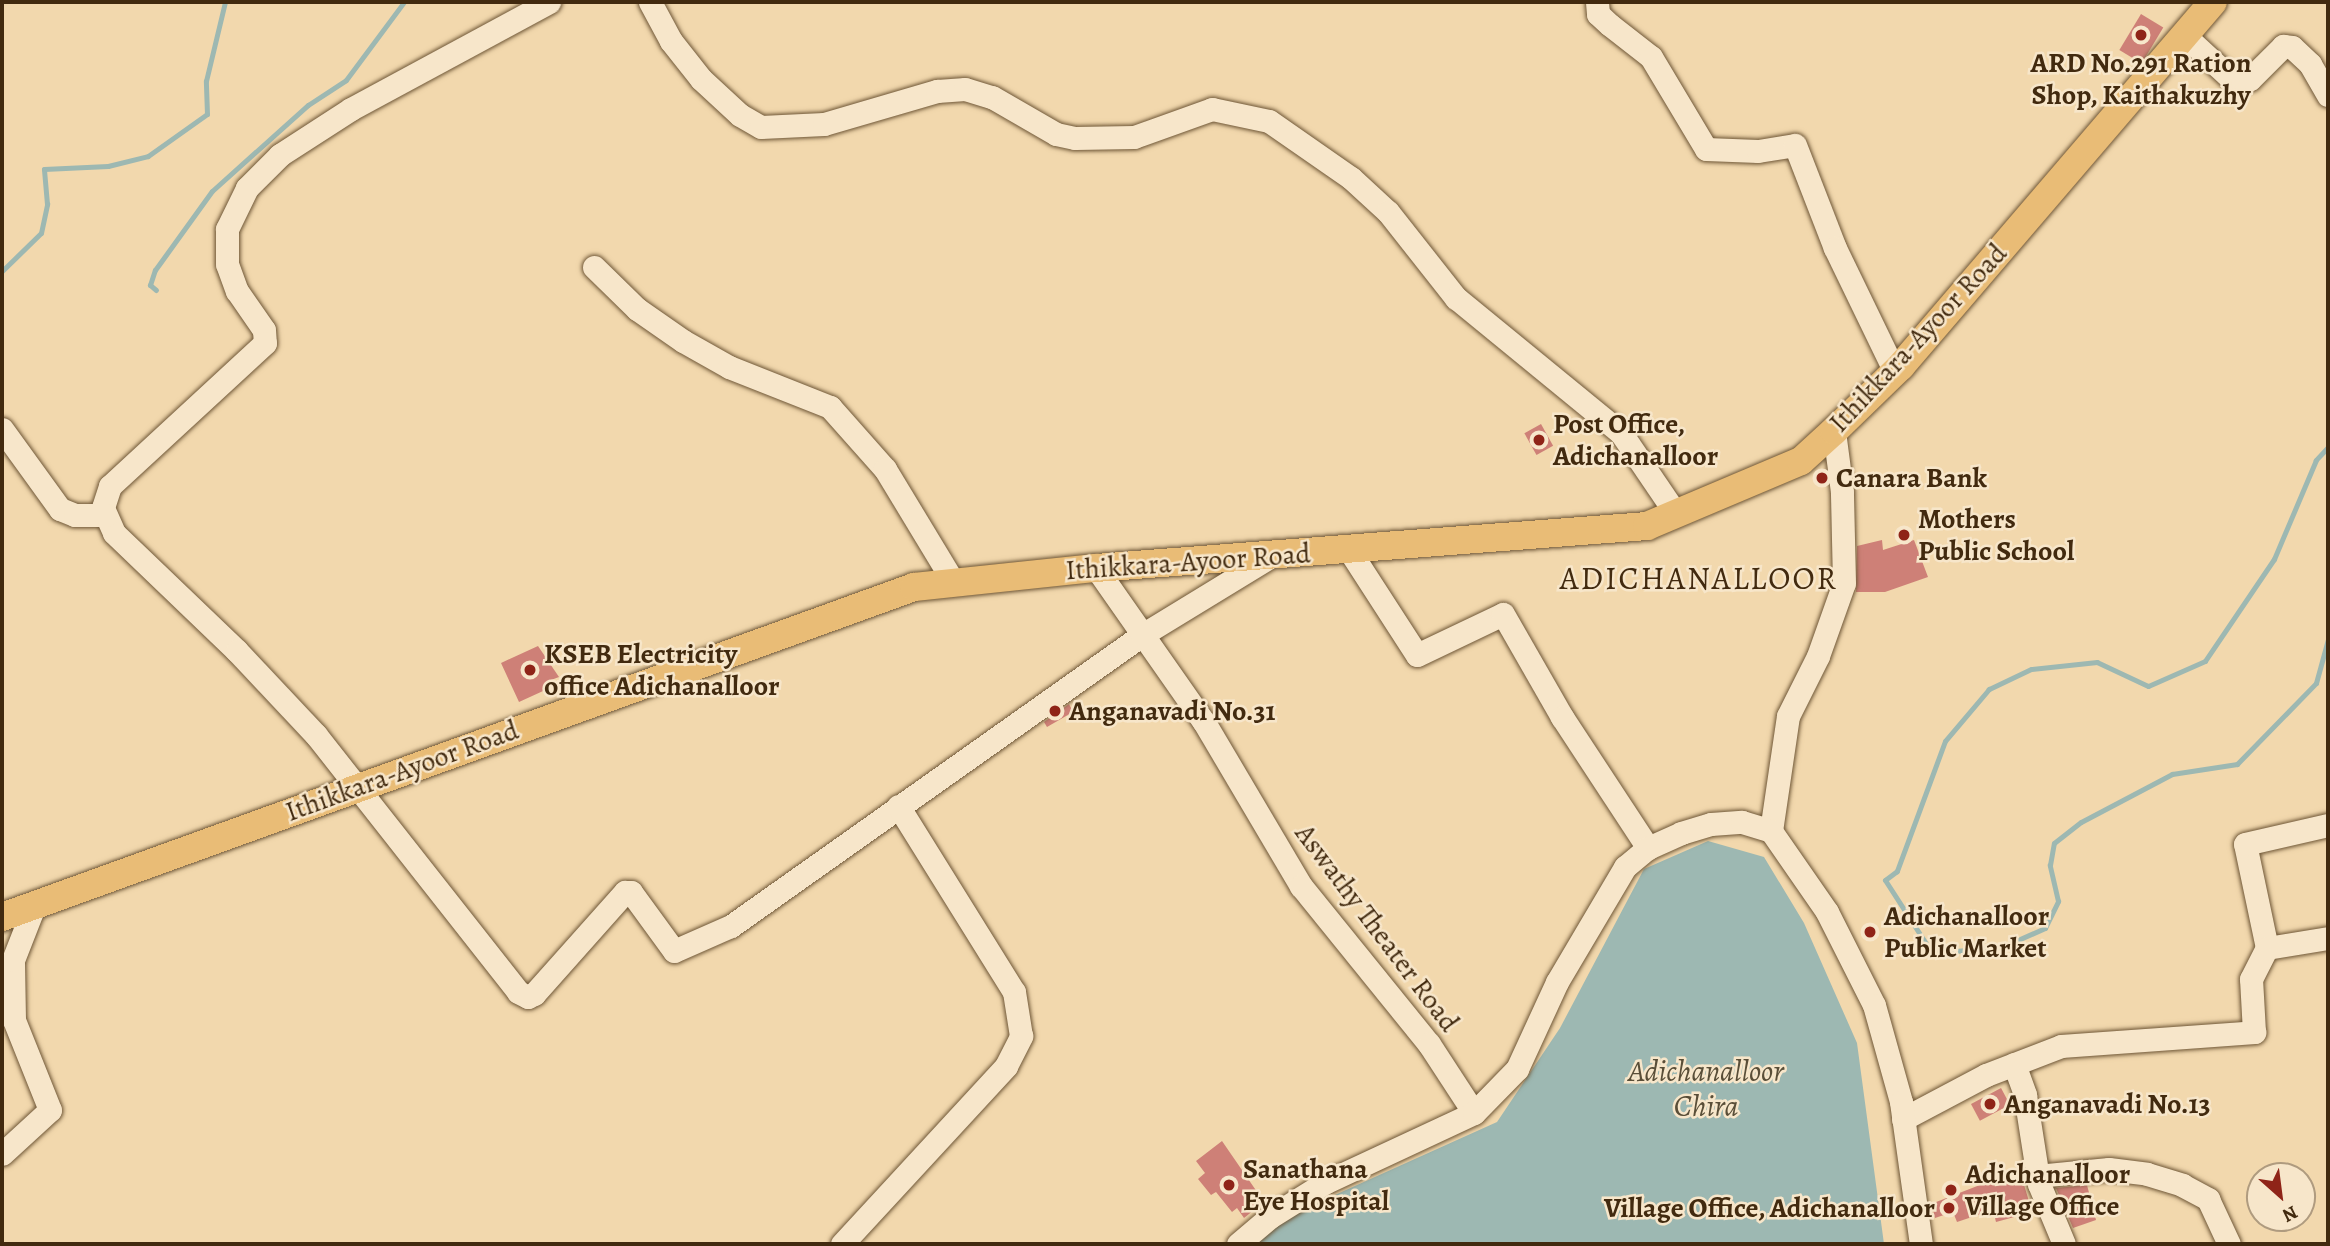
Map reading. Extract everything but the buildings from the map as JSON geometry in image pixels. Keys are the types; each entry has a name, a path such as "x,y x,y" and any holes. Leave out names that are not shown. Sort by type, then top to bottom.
{"main road":[{"name":"Ithikkara-Ayoor Road","path":"2,917 914,587 1096,568 1647,526 1676,514 1801,461 1834,431 1895,372 2213,2"}],"street":[{"path":"549,2 351,109 280,155 247,188 227,229 227,264 237,291 264,330 265,343 110,486 105,515 114,533 237,651 316,735 518,992 527,998 625,892 631,892 674,951 680,952 783,893 898,806 1142,635 1273,555"},
{"path":"650,2 671,41 701,79 740,115 761,127 824,124 937,91 965,89 992,97 1056,134 1097,141 1161,131 1212,109 1269,121 1351,178 1388,212 1456,298 1620,433 1676,514"},
{"path":"1597,2 1604,20 1651,57 1706,149 1758,151 1795,145 1835,248 1895,372"},
{"path":"2184,35 2235,82 2250,79 2283,46 2292,47 2311,64 2328,95"},
{"path":"594,267 637,309 683,341 729,367 831,407 885,469 954,583"},
{"path":"2,429 60,509 75,515 105,515"},
{"path":"1771,831 1788,716 1829,631 1844,583 1842,492 1834,431"},
{"path":"1349,550 1417,655 1503,614 1562,717 1648,848"},
{"name":"Aswathy Theater Road","path":"1096,568 1203,722 1301,886 1412,1022 1474,1113"},
{"path":"842,1244 1006,1066 1021,1036 1014,992 898,806"},
{"path":"1238,1244 1270,1217 1326,1182 1474,1113 1517,1069 1557,982 1613,885 1648,848 1711,824 1742,822 1771,831 1827,912 1874,1005 1903,1119 1921,1244"},
{"path":"1903,1119 2014,1064 2061,1046 2095,1041 2254,1032 2251,979 2267,948 2245,844 2328,825"},
{"path":"2,1154 50,1110 14,1020 13,960 35,904"},
{"path":"2267,948 2328,937"},
{"path":"2014,1064 2025,1095 2037,1176 2064,1244"},
{"path":"2037,1176 2109,1169 2182,1185 2208,1199 2229,1244"}],"water":[{"name":"Adichanalloor Chira","path":"1708,841 1764,857 1804,923 1857,1043 1884,1244 1254,1244 1286,1217 1497,1122 1560,1028 1644,869"}],"waterway":[{"path":"2,271 41,233 47,204 44,169 108,166 148,156 207,114 206,81 225,2"},
{"path":"156,290 150,285 155,270 212,191 308,105 346,80 404,2"},
{"path":"2328,447 2316,460 2274,559 2205,661 2148,686 2097,662 2031,669 1989,689 1945,741 1897,871 1885,880 1932,953 2002,947 2045,928 2058,901 2050,865 2054,843 2081,822 2172,774 2237,764 2316,683 2328,639"}],"place":[{"name":"ARD No.291 Ration Shop, Kaithakuzhy","path":"2141,35"},
{"name":"Post Office, Adichanalloor","path":"1539,440"},
{"name":"Canara Bank","path":"1822,478"},
{"name":"Mothers Public School","path":"1904,535"},
{"name":"KSEB Electricity office Adichanalloor","path":"530,670"},
{"name":"Anganavadi No.31","path":"1055,711"},
{"name":"Adichanalloor Public Market","path":"1870,932"},
{"name":"Anganavadi No.13","path":"1990,1104"},
{"name":"Sanathana Eye Hospital","path":"1229,1185"},
{"name":"Adichanalloor Village Office","path":"1951,1190"},
{"name":"Village Office, Adichanalloor","path":"1949,1208"}],"district":[{"name":"ADICHANALLOOR","path":"1699,578"}]}
